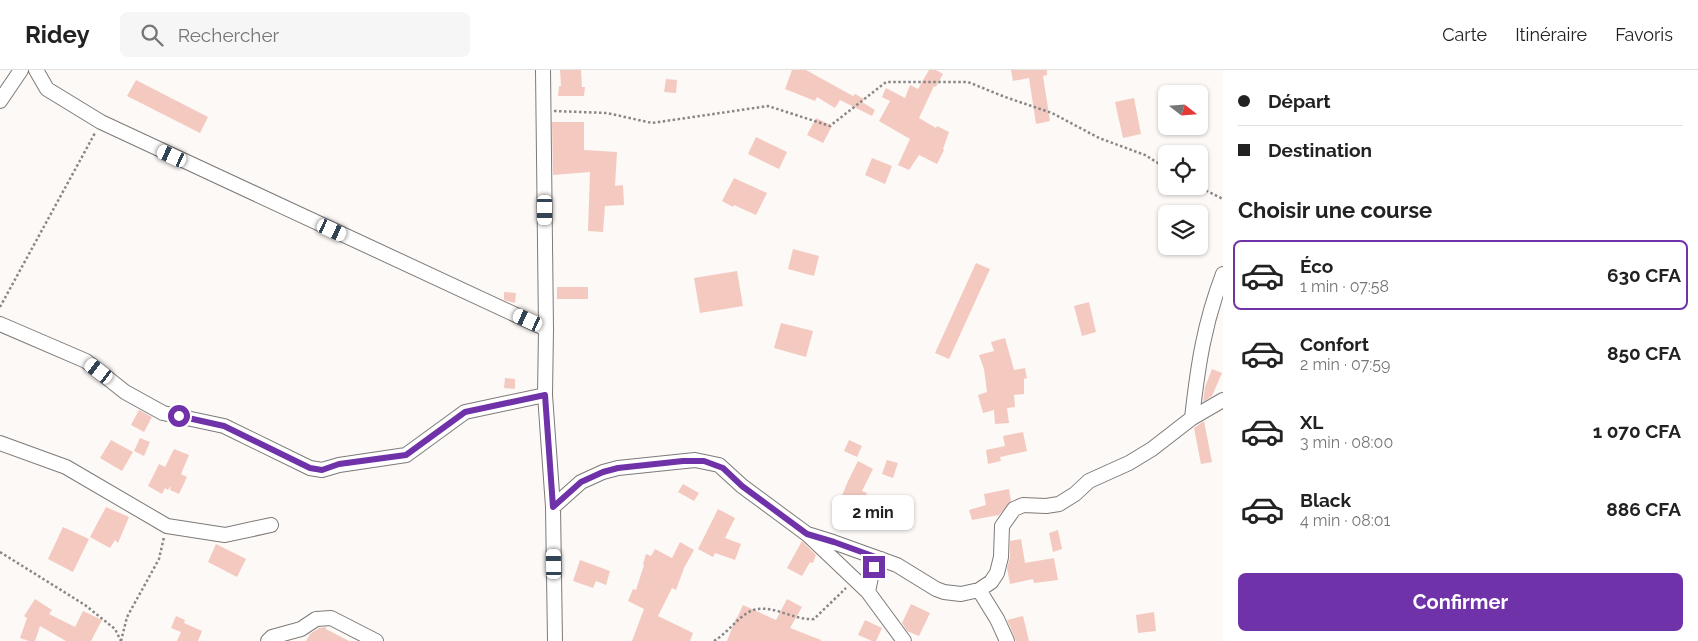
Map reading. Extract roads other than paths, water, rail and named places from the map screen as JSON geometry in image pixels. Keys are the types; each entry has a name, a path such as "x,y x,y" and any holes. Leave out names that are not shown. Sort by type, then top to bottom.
{"street":[{"path":"0,102 21,70"},
{"path":"36,70 47,89 101,122 546,329"},
{"path":"543,70 545,395 553,507 554,641"},
{"path":"1192,418 1197,370 1205,326 1223,274"},
{"path":"0,324 86,361 125,392 164,413 224,426 310,468 322,470 339,464 406,455 465,412 545,395"},
{"path":"807,534 834,542 908,570 927,584 944,592 961,594 979,590 992,582 997,573 1001,557 1002,526 1014,509 1023,505 1046,506 1059,504 1075,494 1089,481 1128,464 1152,449 1192,418 1223,400"},
{"path":"0,444 66,467 167,526 225,535 271,525"},
{"path":"553,507 581,482 603,472 618,468 695,460 713,463 723,468 742,486 807,534 868,592 904,641"},
{"path":"868,592 872,572 881,559"},
{"path":"979,590 997,619 1007,641"},
{"path":"268,641 272,637 301,629 316,619 331,618 376,641"}]}
